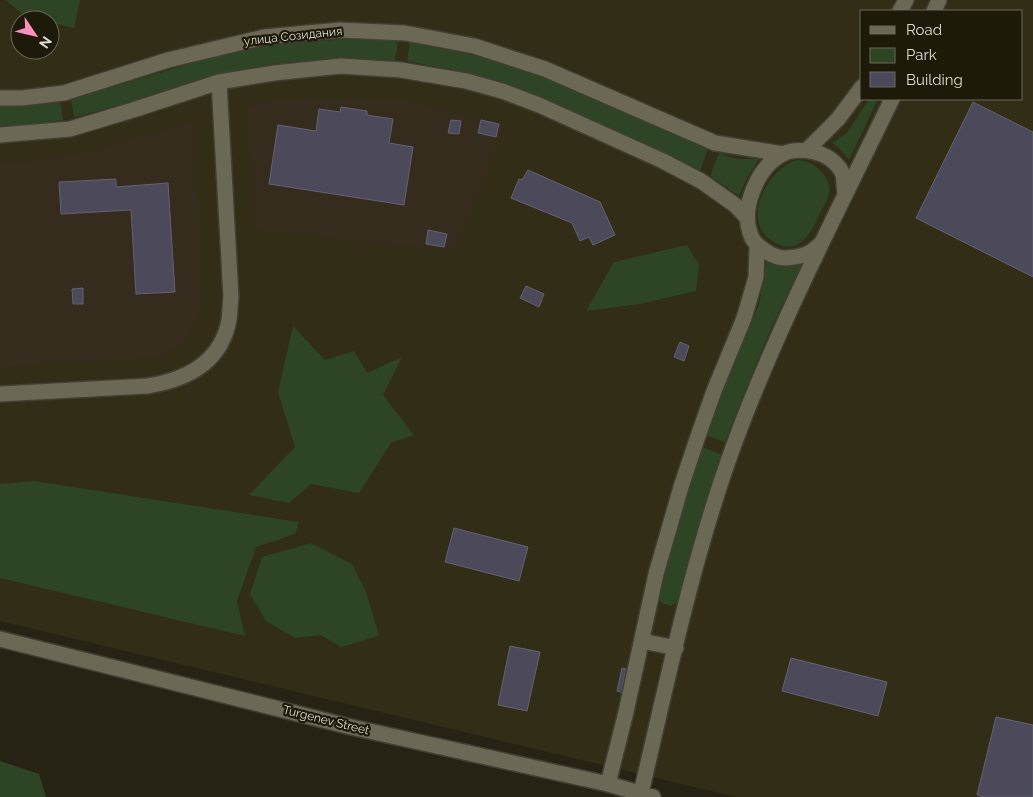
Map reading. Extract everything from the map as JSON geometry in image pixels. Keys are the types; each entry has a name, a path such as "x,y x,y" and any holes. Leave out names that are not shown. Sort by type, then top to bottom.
{"street":[{"name":"улица Созидания","path":"0,98 22,98 64,93 168,60 264,37 340,30 405,33 474,46 545,68 715,143 783,154"},
{"path":"0,135 70,129 220,82 274,73 341,66 401,70 475,84 502,91 539,105 663,162 701,182 735,205 747,218"},
{"path":"0,394 161,384 195,371 214,354 229,321 231,297 220,82"},
{"path":"807,150 838,119 860,90"},
{"path":"647,795 676,648 711,512 732,451 778,336 892,100"},
{"path":"824,239 813,252 794,257 781,258 770,255 757,245 750,235 747,218 750,199 756,183 768,166 783,154 807,150 831,159 842,173 845,194"},
{"path":"608,784 642,642 656,574 681,487 714,391 744,318 756,277 757,245"},
{"name":"Turgenev Street","path":"0,639 351,726 608,784 647,795"},
{"path":"642,642 676,648"}],"shaded area":[{"path":"0,0 1033,0 1033,797 736,797 0,621"},
{"path":"272,99 405,99 505,124 455,252 255,231 247,106"},
{"path":"194,120 203,307 185,344 162,358 0,368 0,162 20,162 87,151"}],"green space":[{"path":"6,0 80,0 74,28 60,24 60,10 18,10"},
{"path":"345,39 398,41 395,61 343,59 272,64 219,74 131,103 74,117 71,99 217,56 272,45"},
{"path":"410,42 499,62 551,79 590,96 708,149 700,171 542,98 468,73 407,61"},
{"path":"868,100 878,100 849,160 832,143 847,133"},
{"path":"60,101 63,120 28,125 0,126 0,107 30,106"},
{"path":"719,153 737,159 759,159 747,178 739,196 710,176"},
{"path":"796,160 808,163 820,170 827,180 829,193 809,234 797,245 790,247 782,246 772,241 763,232 758,221 758,209 767,185 785,166"},
{"path":"687,245 699,265 696,291 640,304 586,311 614,262"},
{"path":"766,262 780,265 803,265 771,330 725,442 705,435 759,305"},
{"path":"293,326 325,360 354,351 367,373 402,357 383,395 414,435 391,443 359,493 311,484 289,503 249,495 295,447 278,392"},
{"path":"702,447 721,454 678,602 671,606 662,603 658,599 684,503"},
{"path":"34,481 299,522 295,534 256,547 237,601 245,636 0,578 0,484"},
{"path":"311,543 352,564 366,592 379,636 341,647 321,635 295,638 266,621 250,594 262,557"},
{"path":"0,761 39,774 46,797 0,797"}],"building":[{"path":"973,102 1033,132 1033,277 916,218"},
{"path":"341,107 367,111 367,115 393,119 389,143 413,147 404,205 269,184 278,125 316,131 319,109 340,112"},
{"path":"451,120 461,121 459,134 448,133"},
{"path":"481,120 499,124 496,137 478,133"},
{"path":"528,170 600,202 615,235 593,245 589,237 580,241 572,223 511,198 519,179 522,180"},
{"path":"116,179 116,187 168,183 175,292 136,294 131,210 61,214 59,182"},
{"path":"428,230 447,234 444,247 426,244"},
{"path":"526,286 544,294 539,307 520,298"},
{"path":"83,288 83,304 73,304 72,289"},
{"path":"680,342 689,346 684,361 674,357"},
{"path":"454,528 528,547 519,581 445,562"},
{"path":"510,646 540,652 527,711 498,705"},
{"path":"791,658 887,682 878,716 782,691"},
{"path":"622,668 626,669 621,692 617,691"},
{"path":"996,717 1033,725 1033,797 984,797 977,795"}]}
